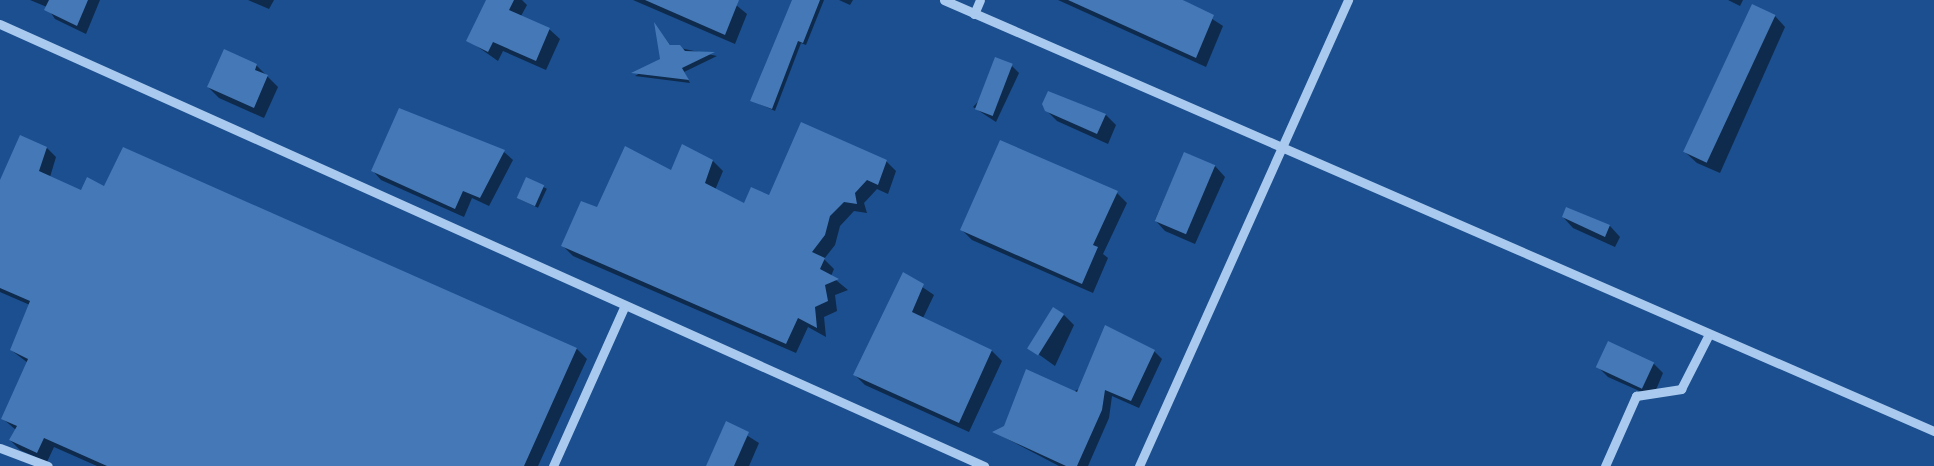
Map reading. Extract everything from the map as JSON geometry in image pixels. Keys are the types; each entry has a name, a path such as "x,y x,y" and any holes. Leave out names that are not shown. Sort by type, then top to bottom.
{"lane":[{"path":"944,0 1284,146 1708,336 1934,431"},
{"path":"974,14 980,0"},
{"path":"1138,466 1284,146 1348,0"},
{"path":"0,24 984,466"},
{"path":"554,466 626,305"},
{"path":"1604,466 1636,396 1680,388 1708,336"},
{"path":"0,448 48,466"}],"building":[{"path":"49,0 88,0 77,26 44,10"},
{"path":"486,0 514,0 509,10 550,28 536,61 493,42 488,52 466,41"},
{"path":"645,0 739,0 725,35"},
{"path":"792,0 820,0 803,43 798,41 772,109 750,101"},
{"path":"1068,0 1183,0 1214,15 1196,58"},
{"path":"1752,4 1776,15 1707,163 1683,152"},
{"path":"654,22 670,45 680,45 685,51 715,52 682,68 689,80 631,73 660,59"},
{"path":"224,49 257,64 255,70 268,75 254,108 207,87"},
{"path":"995,57 1013,64 993,116 975,109"},
{"path":"1048,91 1106,114 1097,134 1045,111 1042,104"},
{"path":"399,108 505,150 480,198 463,191 455,209 371,171"},
{"path":"801,122 887,160 878,185 867,180 855,193 857,204 844,202 830,216 825,235 812,252 825,258 820,269 839,279 825,285 828,301 815,307 817,328 798,318 786,344 561,246 581,201 597,207 625,146 671,170 682,144 713,160 705,183 744,203 751,187 769,195"},
{"path":"20,135 47,147 39,171 81,190 87,177 104,186 123,147 577,348 524,466 107,466 44,438 37,453 9,440 17,426 1,419 28,359 10,350 30,301 0,288 0,180"},
{"path":"1000,140 1118,191 1093,245 1098,247 1082,284 960,230"},
{"path":"1184,152 1215,165 1186,234 1155,221"},
{"path":"526,177 544,185 535,206 517,198"},
{"path":"1566,207 1610,225 1605,237 1562,217"},
{"path":"903,272 924,284 912,312 992,350 959,423 853,375"},
{"path":"1053,307 1064,314 1038,355 1027,349"},
{"path":"1105,325 1155,350 1131,401 1105,390 1102,410 1077,466 1066,466 992,432 1004,426 1026,369 1077,392"},
{"path":"1608,341 1654,363 1642,389 1596,367"},
{"path":"726,421 749,432 734,466 706,466"}]}
